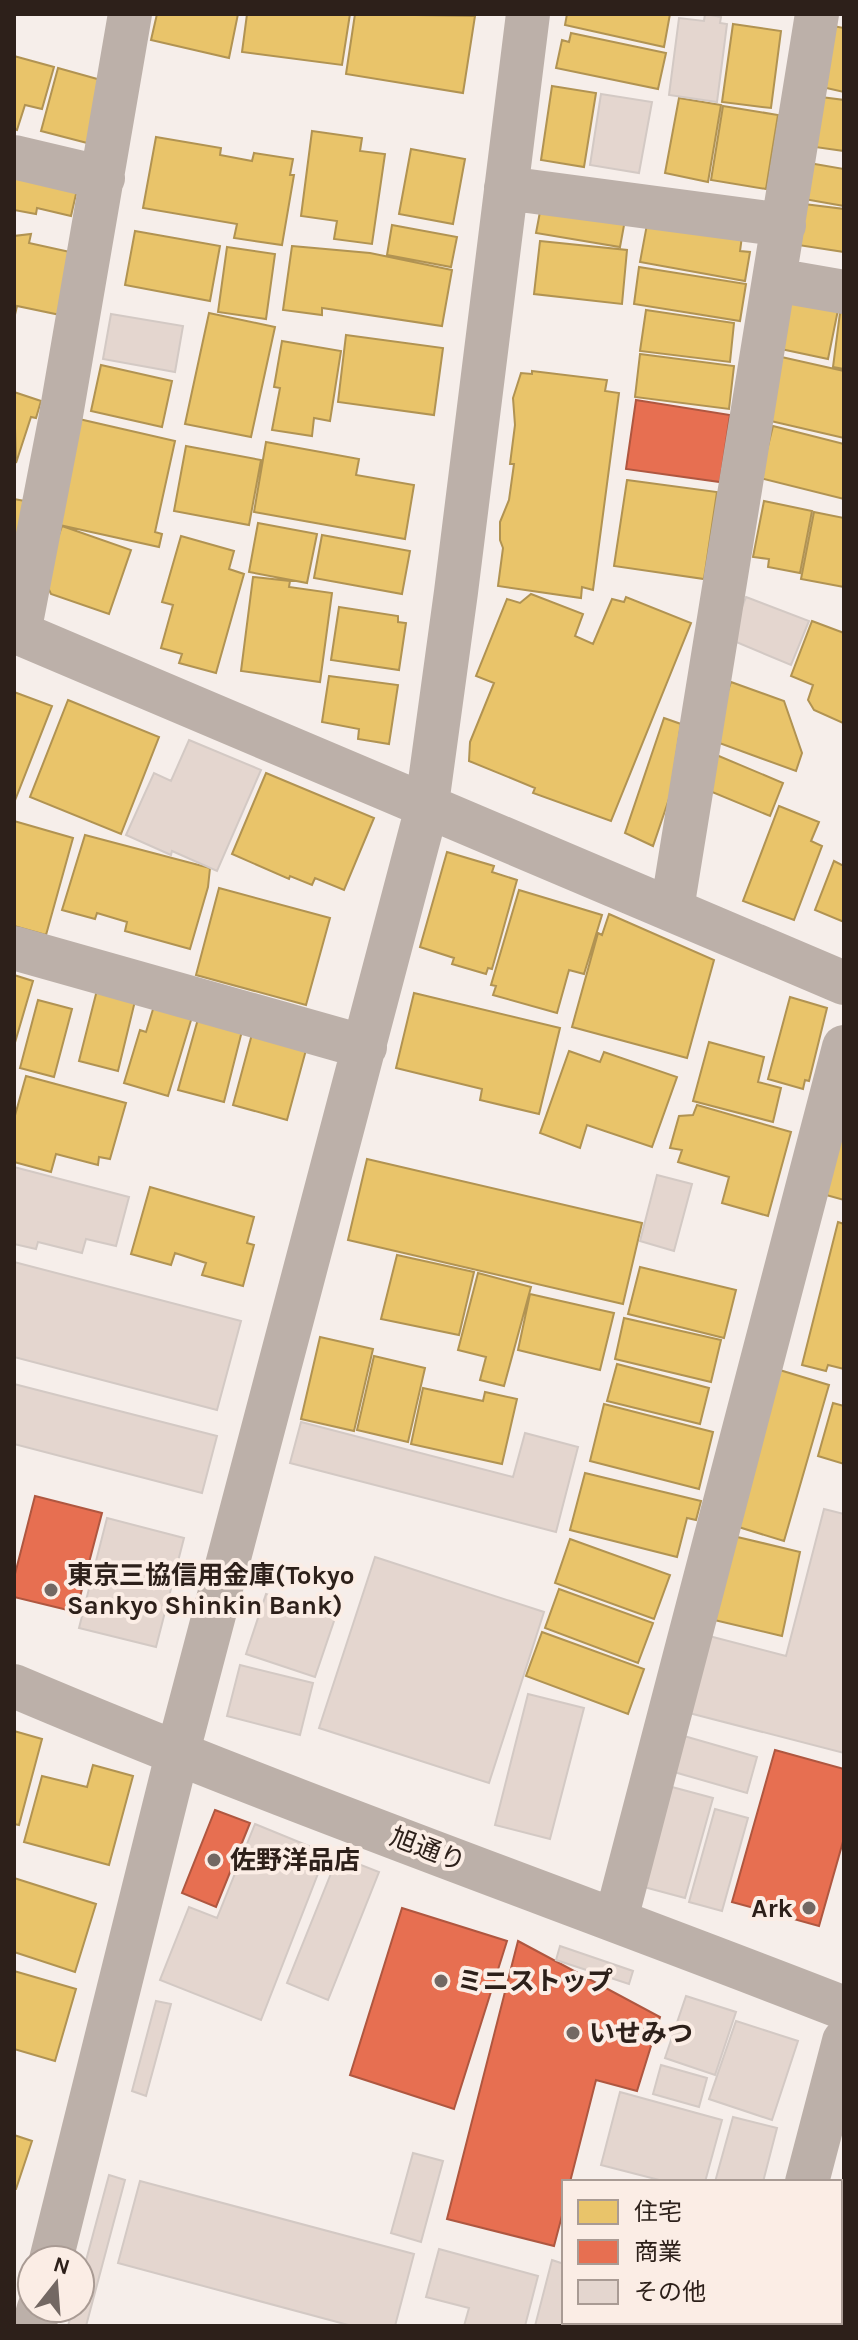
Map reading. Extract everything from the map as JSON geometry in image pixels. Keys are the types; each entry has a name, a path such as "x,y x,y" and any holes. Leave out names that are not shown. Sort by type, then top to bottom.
{"street":[{"path":"130,14 60,421 16,632 844,983"},
{"path":"55,2244 177,1755 365,1047 426,804 458,577 528,14"},
{"path":"672,909 817,14"},
{"path":"14,157 103,178"},
{"path":"506,188 784,225"},
{"path":"775,280 844,292"},
{"path":"14,948 365,1047"},
{"path":"616,1919 844,1047"},
{"name":"旭通り","path":"14,1686 177,1755 844,2008"},
{"path":"808,2180 844,2041"}],"building: 住宅":[{"path":"157,14 238,14 229,58 151,40"},
{"path":"247,14 350,14 342,65 242,52"},
{"path":"355,14 475,16 463,93 346,74"},
{"path":"567,14 670,14 664,47 565,25"},
{"path":"733,24 781,31 771,108 722,102"},
{"path":"833,26 844,28 844,92 822,87"},
{"path":"571,33 666,53 658,89 556,68 562,40 569,42"},
{"path":"14,56 54,67 42,109 25,105 17,130 14,129"},
{"path":"58,68 108,82 91,144 41,131"},
{"path":"552,86 596,93 584,167 541,160"},
{"path":"821,97 844,100 844,151 815,147"},
{"path":"679,98 721,105 708,182 665,173"},
{"path":"723,106 778,115 766,189 711,180"},
{"path":"312,131 362,138 360,151 385,154 372,244 334,239 337,221 301,216"},
{"path":"156,137 221,148 220,155 252,161 254,153 293,159 290,175 294,175 282,245 234,238 237,224 143,208"},
{"path":"411,149 465,159 453,224 399,214"},
{"path":"809,163 844,169 844,206 804,199"},
{"path":"14,167 79,181 71,216 37,208 36,214 14,210"},
{"path":"543,196 627,209 620,247 536,233"},
{"path":"804,204 844,209 844,252 798,245"},
{"path":"648,219 743,229 740,251 750,252 745,281 640,262"},
{"path":"392,225 457,237 451,267 387,255"},
{"path":"135,231 220,246 210,301 125,285"},
{"path":"31,234 29,243 79,254 65,316 17,306 14,319 14,236"},
{"path":"540,241 627,250 622,304 534,294"},
{"path":"292,246 370,253 452,270 442,326 322,308 322,315 283,310"},
{"path":"227,247 275,254 266,319 218,312"},
{"path":"639,267 746,284 740,321 634,304"},
{"path":"787,295 839,305 828,359 776,348"},
{"path":"841,305 844,305 844,369 833,367"},
{"path":"646,310 734,323 730,362 640,351"},
{"path":"209,313 275,327 251,437 185,424"},
{"path":"346,335 443,348 434,415 338,402"},
{"path":"282,341 341,351 330,421 314,418 312,436 272,430 280,388 274,387"},
{"path":"640,354 734,366 729,409 635,397"},
{"path":"777,356 844,371 844,438 762,419"},
{"path":"101,365 172,381 162,427 91,411"},
{"path":"532,371 607,380 605,391 619,393 593,590 582,587 581,598 498,586 503,548 500,522 509,500 514,464 510,464 515,425 513,398 521,373 532,374"},
{"path":"14,392 41,401 36,418 31,417 16,463"},
{"path":"79,419 175,441 155,532 162,534 159,547 55,524"},
{"path":"773,426 844,444 844,499 760,478"},
{"path":"266,442 359,459 356,475 414,485 405,539 254,512"},
{"path":"186,446 261,460 249,525 174,511"},
{"path":"627,480 717,492 704,579 614,566"},
{"path":"14,499 25,501 14,549"},
{"path":"764,501 812,511 800,573 768,567 769,559 753,557"},
{"path":"814,512 844,518 844,587 801,579"},
{"path":"258,523 317,534 307,583 249,572"},
{"path":"62,526 131,550 109,614 51,594 44,579"},
{"path":"322,535 410,551 402,594 314,578"},
{"path":"181,536 234,551 229,569 244,574 216,673 179,663 182,654 161,648 173,605 162,602"},
{"path":"253,577 290,581 289,587 332,593 320,682 241,671"},
{"path":"531,594 583,614 575,636 593,644 612,599 624,602 626,597 691,623 611,821 533,793 535,788 469,761 470,742 494,683 476,676 507,599 520,603"},
{"path":"339,607 398,616 398,622 406,623 399,670 331,660"},
{"path":"812,621 844,633 843,723 814,710 808,700 813,685 791,676"},
{"path":"329,676 398,685 389,744 358,739 359,729 322,722"},
{"path":"731,682 784,701 802,753 796,771 711,740"},
{"path":"14,692 52,706 14,803"},
{"path":"68,700 159,737 121,834 30,797"},
{"path":"664,718 681,724 670,796 653,846 625,833"},
{"path":"714,754 783,783 770,816 700,787"},
{"path":"266,773 374,818 344,890 315,878 312,885 290,876 289,879 232,854"},
{"path":"779,806 819,822 811,841 822,846 794,920 743,901"},
{"path":"14,821 73,838 46,935 14,926"},
{"path":"85,835 210,868 208,887 190,949 125,931 127,922 97,913 95,919 62,910"},
{"path":"447,852 494,866 492,872 517,880 492,969 488,968 486,974 452,964 454,958 420,947"},
{"path":"834,861 844,866 844,922 815,910"},
{"path":"219,888 330,918 306,1005 196,975"},
{"path":"519,890 602,915 584,974 569,970 557,1013 493,995 496,986 491,985"},
{"path":"609,914 714,960 687,1058 572,1027 598,933 602,935"},
{"path":"14,975 33,981 14,1046"},
{"path":"97,990 135,1001 118,1071 79,1061"},
{"path":"414,993 560,1028 539,1114 480,1100 482,1089 396,1068"},
{"path":"790,997 827,1008 809,1081 805,1080 803,1089 768,1079"},
{"path":"38,1000 72,1009 54,1077 20,1068"},
{"path":"154,1006 192,1017 168,1096 124,1083 140,1030 146,1032"},
{"path":"198,1019 242,1031 224,1102 178,1090"},
{"path":"252,1034 306,1050 287,1120 233,1105"},
{"path":"709,1042 764,1057 758,1082 781,1088 773,1122 693,1101"},
{"path":"569,1051 600,1062 604,1052 677,1077 652,1147 587,1125 580,1148 540,1133"},
{"path":"26,1076 126,1103 110,1159 99,1157 98,1165 56,1154 51,1172 14,1162 14,1119"},
{"path":"697,1105 791,1132 768,1216 722,1203 729,1177 678,1162 682,1150 670,1148 679,1116 693,1115"},
{"path":"834,1138 844,1141 844,1200 819,1193"},
{"path":"367,1159 642,1223 623,1304 348,1240"},
{"path":"150,1187 254,1217 247,1243 254,1245 243,1286 202,1275 206,1263 175,1253 171,1265 131,1254"},
{"path":"838,1222 844,1224 844,1369 828,1365 826,1371 802,1365"},
{"path":"397,1255 474,1272 459,1335 381,1319"},
{"path":"640,1267 736,1290 724,1338 628,1314"},
{"path":"478,1273 531,1287 504,1386 480,1380 486,1357 458,1350"},
{"path":"530,1294 614,1313 600,1370 518,1350"},
{"path":"624,1318 721,1340 711,1382 615,1359"},
{"path":"320,1337 373,1349 354,1431 301,1419"},
{"path":"374,1356 425,1368 408,1442 357,1430"},
{"path":"617,1364 709,1388 700,1424 607,1401"},
{"path":"773,1368 829,1385 784,1541 732,1525"},
{"path":"423,1388 483,1401 485,1392 517,1399 502,1464 411,1444"},
{"path":"833,1403 844,1406 844,1464 818,1456"},
{"path":"604,1404 713,1432 699,1489 590,1461"},
{"path":"585,1473 701,1501 696,1520 687,1518 677,1557 570,1530"},
{"path":"729,1535 800,1552 782,1636 710,1619"},
{"path":"570,1539 670,1575 654,1619 555,1583"},
{"path":"559,1589 653,1623 638,1663 545,1628"},
{"path":"542,1632 644,1669 628,1714 526,1676"},
{"path":"14,1731 42,1739 19,1825 14,1824"},
{"path":"93,1765 133,1776 109,1865 24,1842 42,1776 87,1787"},
{"path":"14,1878 96,1904 75,1972 14,1952"},
{"path":"14,1971 76,1989 55,2061 14,2049"},
{"path":"14,2135 32,2141 16,2189 14,2189"}],"building: 商業":[{"path":"636,400 730,415 720,482 626,469"},
{"path":"35,1496 102,1513 76,1612 14,1597 14,1578"},
{"path":"775,1750 844,1769 844,1838 819,1926 732,1902"},
{"path":"215,1810 250,1823 216,1907 182,1893"},
{"path":"402,1908 507,1941 454,2109 350,2075"},
{"path":"518,1941 660,2017 637,2091 596,2080 571,2180 562,2180 562,2216 554,2246 447,2219"}],"building: その他":[{"path":"705,14 721,17 720,23 727,24 717,102 669,95 679,18 704,21"},
{"path":"601,94 652,102 639,173 590,165"},
{"path":"111,314 183,326 175,372 103,359"},
{"path":"746,597 809,621 791,665 729,639"},
{"path":"189,740 261,770 217,871 126,835 154,773 171,781"},
{"path":"14,1167 129,1197 116,1246 86,1239 82,1253 38,1242 36,1249 14,1244"},
{"path":"657,1175 692,1184 674,1251 640,1241"},
{"path":"14,1262 241,1321 217,1410 14,1357"},
{"path":"14,1384 217,1436 202,1493 14,1444"},
{"path":"301,1422 513,1477 525,1433 578,1447 556,1532 290,1463"},
{"path":"824,1509 844,1514 844,1753 689,1713 709,1636 786,1656"},
{"path":"107,1518 184,1538 156,1647 79,1628"},
{"path":"375,1557 544,1612 489,1783 319,1728"},
{"path":"266,1594 335,1618 315,1677 246,1654"},
{"path":"240,1665 313,1683 300,1735 227,1716"},
{"path":"528,1694 584,1708 550,1839 495,1825"},
{"path":"684,1736 757,1757 747,1793 674,1772"},
{"path":"672,1787 713,1798 685,1898 644,1887"},
{"path":"715,1809 748,1818 722,1911 689,1902"},
{"path":"255,1824 326,1853 261,2020 160,1980 189,1907 217,1918"},
{"path":"338,1856 379,1872 328,2000 287,1983"},
{"path":"560,1946 633,1971 629,1984 556,1960"},
{"path":"686,1996 736,2012 715,2075 665,2058"},
{"path":"156,2001 171,2004 146,2096 132,2091"},
{"path":"736,2021 798,2041 772,2120 709,2099"},
{"path":"661,2065 707,2078 699,2107 653,2094"},
{"path":"620,2092 722,2120 706,2180 659,2180 601,2165"},
{"path":"733,2117 777,2128 764,2180 716,2180"},
{"path":"413,2153 443,2161 421,2242 391,2233"},
{"path":"109,2175 125,2180 96,2289 96,2244 90,2244"},
{"path":"140,2181 414,2254 395,2326 352,2326 118,2263"},
{"path":"439,2249 538,2276 525,2326 464,2326 469,2308 426,2297"},
{"path":"552,2260 562,2263 562,2324 662,2324 662,2326 535,2326"},
{"path":"844,2261 844,2326 818,2326 842,2324"},
{"path":"666,2324 708,2324 708,2326"}],"place":[{"name":"東京三協信用金庫(Tokyo Sankyo Shinkin Bank)","path":"51,1590"},
{"name":"佐野洋品店","path":"214,1860"},
{"name":"Ark","path":"809,1908"},
{"name":"ミニストップ","path":"441,1981"},
{"name":"いせみつ","path":"573,2033"}]}
